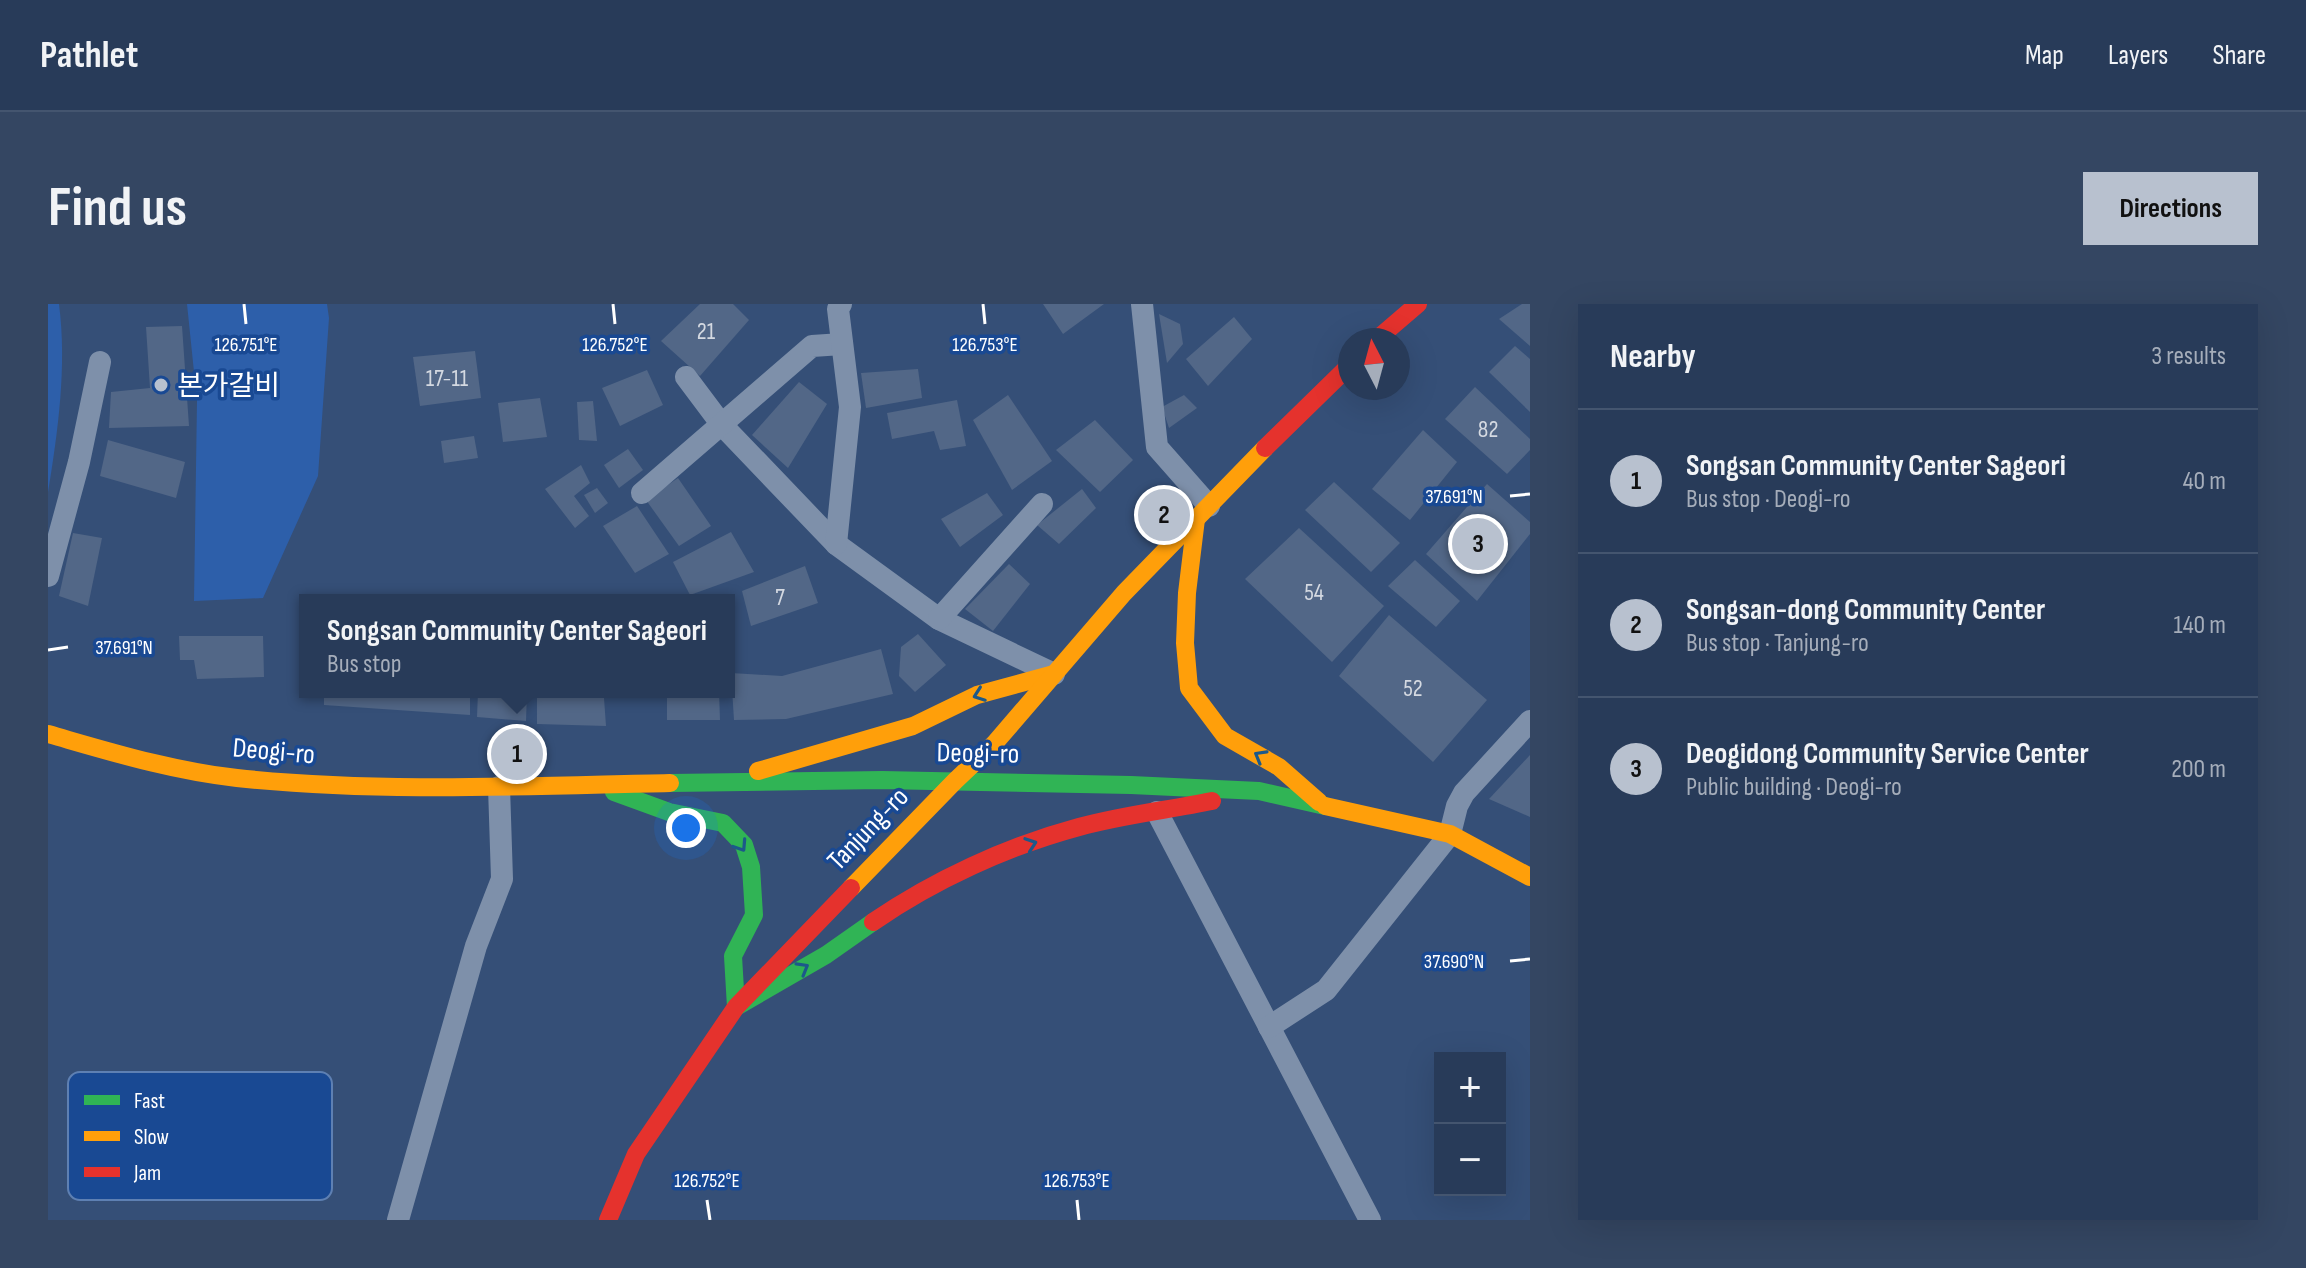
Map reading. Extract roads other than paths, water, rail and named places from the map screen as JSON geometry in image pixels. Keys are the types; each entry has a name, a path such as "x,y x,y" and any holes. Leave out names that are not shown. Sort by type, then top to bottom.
{"main road":[{"path":"1390,328 1418,304"},
{"name":"Tanjung-ro","path":"608,1220 636,1154 736,1007 994,744 1124,593 1338,377"},
{"path":"1202,512 1187,593 1185,643 1189,688 1225,736 1279,767 1321,804"},
{"path":"714,784 913,726 977,695 1054,674"},
{"name":"Deogi-ro","path":"48,734 151,764 236,778 376,788 882,780 1259,791 1450,834 1530,877"},
{"path":"596,785 669,812 723,823 744,845 751,867 754,915 733,956 736,1007 826,955 905,900 984,860 1079,827 1259,791"}],"street":[{"path":"836,544 850,407 838,309 841,304"},
{"path":"1142,304 1157,447 1202,512"},
{"path":"642,493 812,346 842,344"},
{"path":"48,576 79,462 100,362"},
{"path":"686,377 722,425 836,544 939,619 1054,674"},
{"path":"939,619 1042,504"},
{"path":"1269,1027 1326,990 1450,834 1457,806 1464,793 1530,721"},
{"path":"398,1220 476,946 502,879 499,787"},
{"path":"1157,812 1370,1220"}],"place":[{"name":"본가갈비","path":"161,385"},
{"name":"Songsan-dong Community Center","path":"1164,515"},
{"name":"Deogidong Community Service Center","path":"1478,544"},
{"name":"Songsan Community Center Sageori","path":"517,754"}]}
